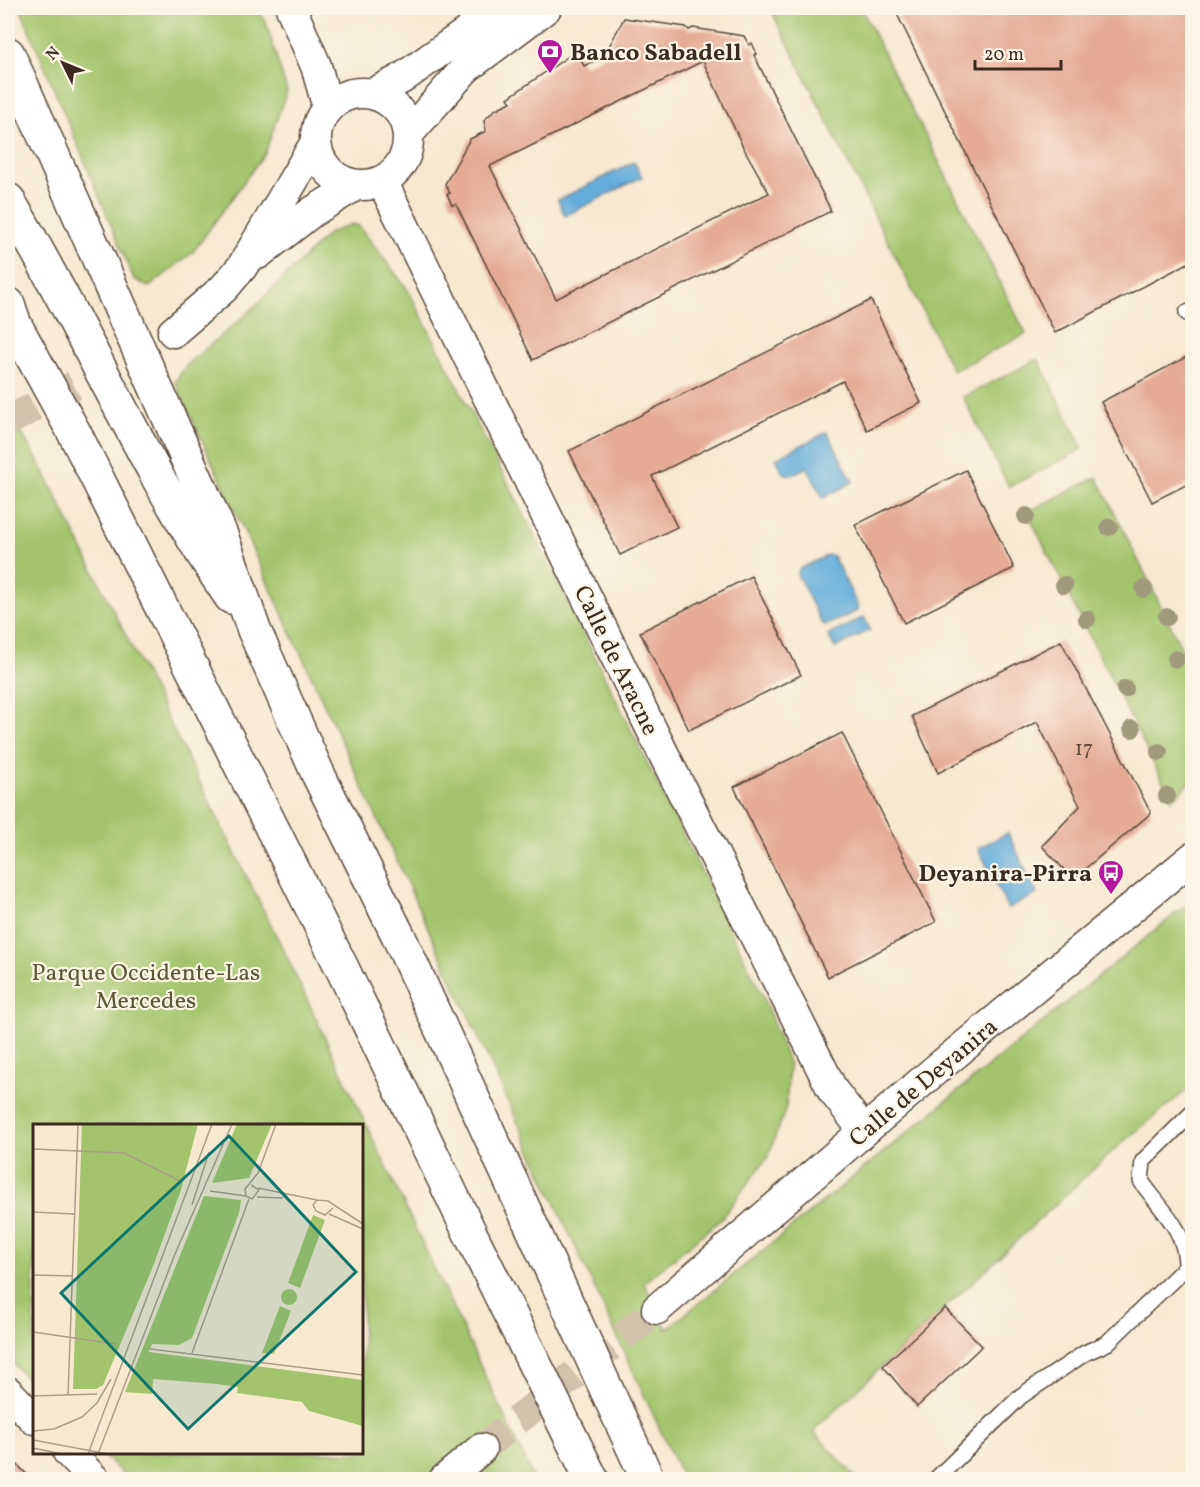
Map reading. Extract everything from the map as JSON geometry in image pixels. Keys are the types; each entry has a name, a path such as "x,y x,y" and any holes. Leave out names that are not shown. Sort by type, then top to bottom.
{"highway":[{"path":"8,54 221,535 254,630 318,774 398,935 648,1479"},
{"path":"8,200 45,262 192,541 254,630"},
{"path":"10,314 76,436 342,968 592,1479"},
{"path":"470,1233 568,1479"}],"street":[{"path":"291,8 316,66 327,108"},
{"path":"372,94 401,79 501,8"},
{"path":"408,134 466,68 546,8"},
{"path":"242,267 312,212 369,183 392,175 404,159 408,134 405,120 396,108 386,99 372,94 354,94 339,99 327,108 316,130 316,142 319,158 328,171 341,181 369,183"},
{"path":"173,332 224,288 242,267 316,142"},
{"name":"Calle de Aracne","path":"369,183 657,741 833,1091 864,1131"},
{"name":"Calle de Deyanira","path":"657,1309 864,1131 1192,858"},
{"path":"8,1392 33,1418"},
{"path":"444,1479 481,1449"},
{"path":"70,1454 95,1479"}],"lane":[{"path":"934,1479 1021,1396 1085,1353 1107,1343 1186,1267 1186,1252 1182,1238 1170,1217 1141,1181 1143,1161 1192,1113"}],"green space":[{"path":"20,8 258,8 266,23 287,91 265,153 193,252 149,287 134,279"},
{"path":"770,8 861,8 1026,334 953,371"},
{"path":"352,224 359,226 408,290 528,522 763,996 789,1065 786,1107 768,1157 720,1220 644,1283 667,1329 1192,900 1192,1086 1117,1147 813,1431 857,1479 683,1479 175,382 187,364 246,315 328,234"},
{"path":"1038,359 1083,449 1009,487 963,397"},
{"name":"Parque Occidente-Las Mercedes","path":"8,410 41,466 284,951 534,1479 128,1479 102,1454 363,1454 363,1124 33,1124 33,1385 8,1359"},
{"path":"1097,477 1192,669 1192,781 1172,800 1027,512"}],"water":[{"path":"634,162 642,177 565,216 558,200"},
{"path":"827,432 853,482 823,498 807,467 791,475 783,473 776,458"},
{"path":"828,555 833,556 858,606 857,611 827,625 822,624 797,574 799,569"},
{"path":"864,617 870,630 835,648 828,635"},
{"path":"1008,833 1037,894 1008,909 978,848"}],"building":[{"path":"894,8 1192,8 1192,261 1055,333"},
{"path":"624,18 686,27 689,30 693,28 744,36 749,45 752,43 757,54 754,55 831,211 533,360 456,204 452,205 447,194 450,193 445,184 470,139 486,131 484,120 496,109 511,102 508,98 576,51 584,66 604,56","holes":["703,61 743,147 769,193 556,299 490,166"]},
{"path":"871,300 921,403 867,430 843,381 652,476 677,527 620,555 569,451"},
{"path":"1192,354 1192,482 1152,502 1101,402"},
{"path":"966,470 1014,568 904,623 855,525"},
{"path":"751,576 801,675 689,730 640,632"},
{"path":"1061,641 1151,813 1073,879 1042,846 1080,806 1037,722 938,773 912,716"},
{"path":"842,733 936,922 828,977 734,787"},
{"path":"945,1308 982,1346 917,1407 883,1366"},
{"path":"8,1455 32,1480 8,1480"}],"tunnel":[{"path":"8,421 173,332"},
{"path":"481,1449 657,1309"}],"railway":[{"path":"1176,1480 1192,1466"}],"place":[{"name":"Banco Sabadell","path":"550,75"},
{"name":"Deyanira-Pirra","path":"1111,896"}]}
